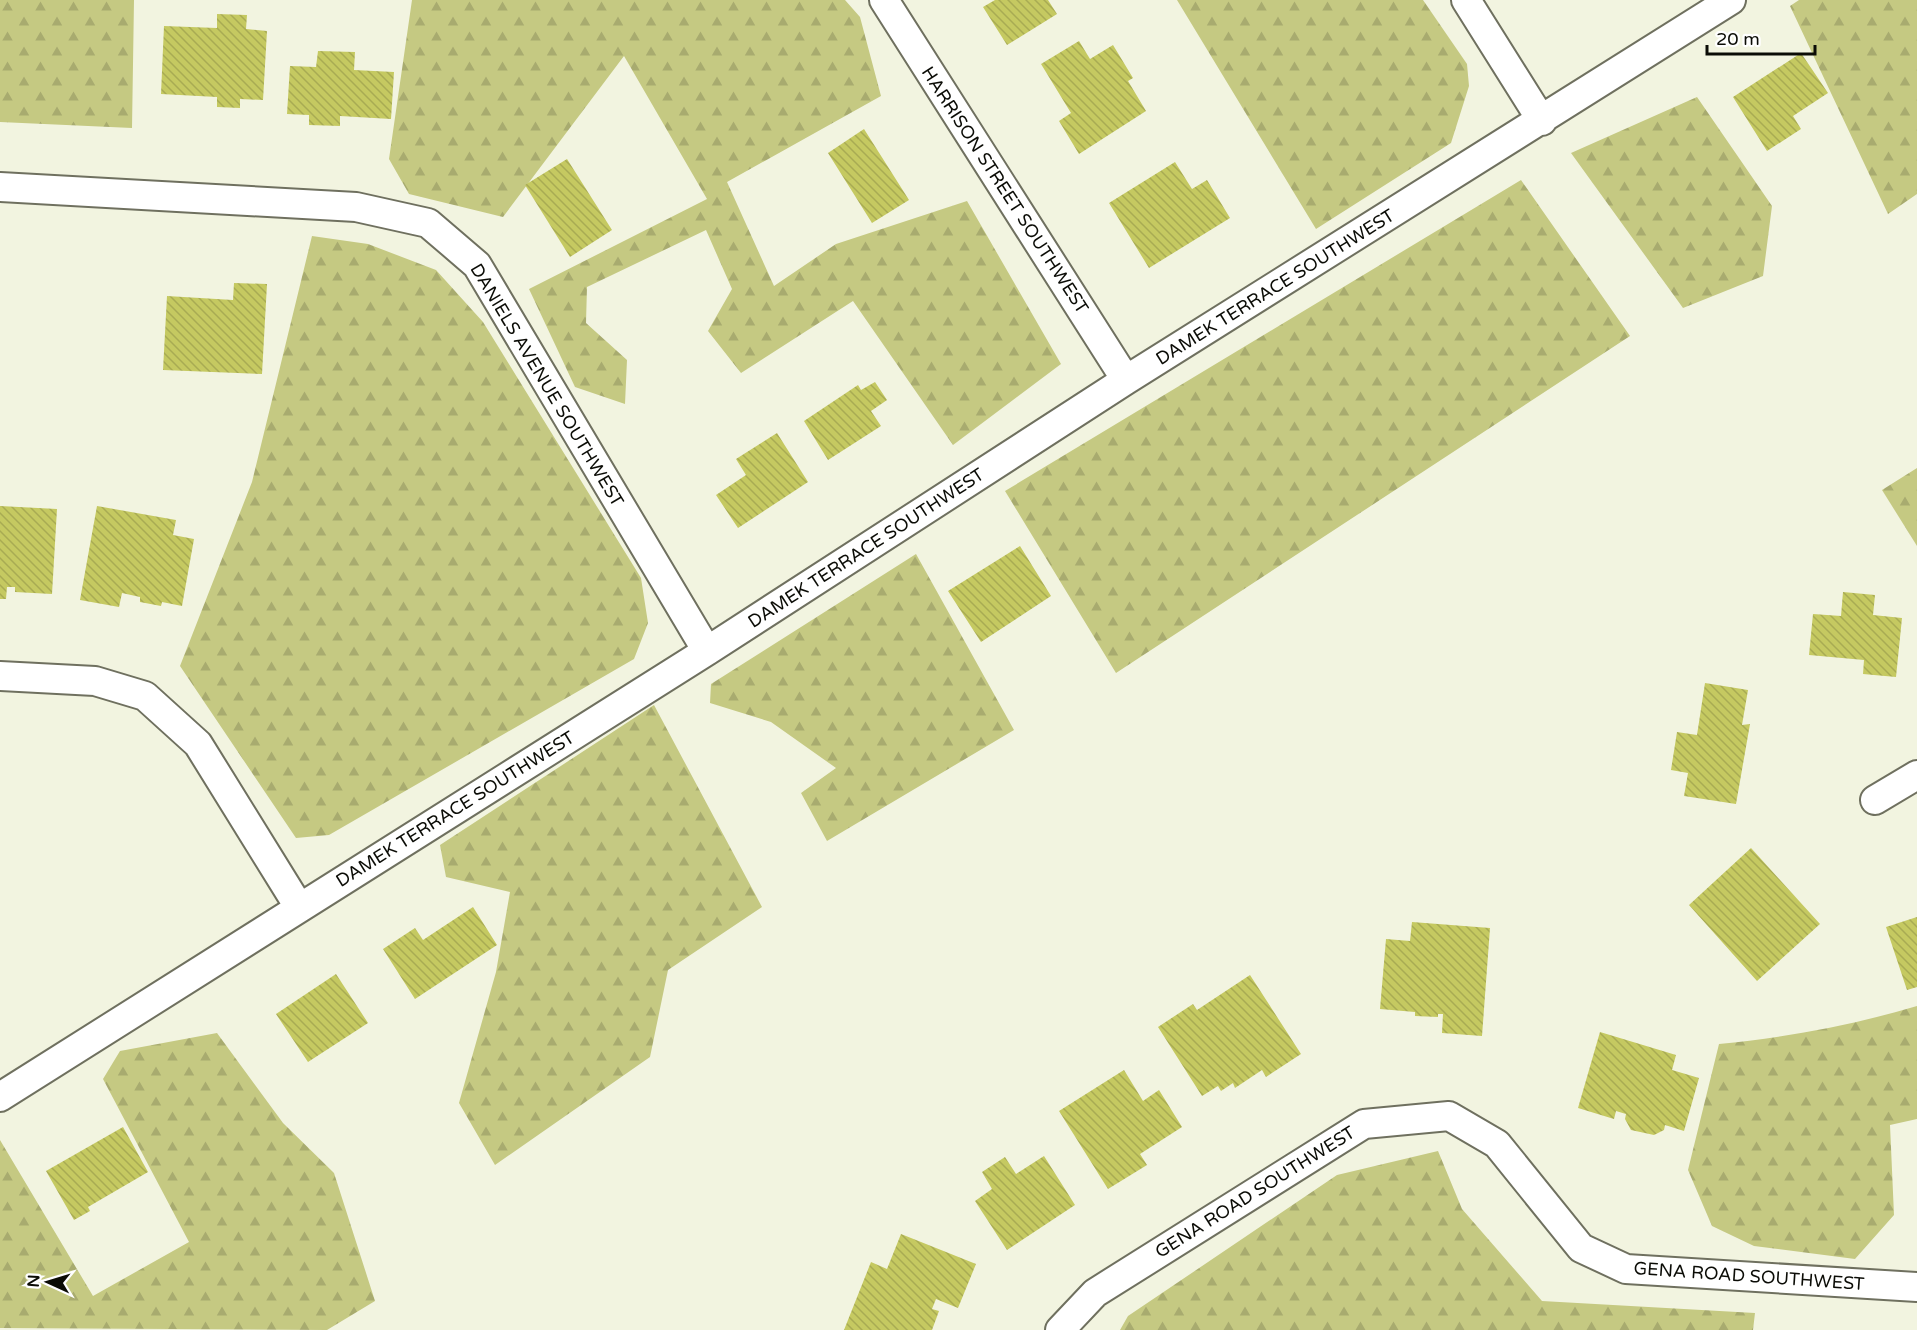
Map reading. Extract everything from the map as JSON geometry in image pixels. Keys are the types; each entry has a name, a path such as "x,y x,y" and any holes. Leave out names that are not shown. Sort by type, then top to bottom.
{"street":[{"name":"HARRISON STREET SOUTHWEST","path":"884,0 1126,380"},
{"path":"1466,0 1542,121"},
{"name":"DAMEK TERRACE SOUTHWEST","path":"0,1097 707,651 1126,380 1542,121 1731,0"},
{"name":"DANIELS AVENUE SOUTHWEST","path":"0,187 356,207 428,223 477,265 707,651"},
{"path":"0,676 95,681 145,696 198,744 299,907"},
{"path":"1875,800 1917,775"},
{"name":"GENA ROAD SOUTHWEST","path":"1060,1330 1095,1293 1364,1124 1449,1116 1497,1144 1581,1248 1626,1269 1917,1287"}],"green space":[{"path":"0,0 134,0 132,128 0,122"},
{"path":"412,0 845,0 860,17 881,96 727,182 774,286 836,244 967,201 1061,364 953,445 853,301 741,373 708,331 732,289 706,230 587,287 586,323 627,360 625,404 575,387 529,289 707,199 624,56 503,217 409,194 389,159"},
{"path":"1177,0 1423,0 1467,64 1469,86 1451,143 1316,229"},
{"path":"1799,0 1917,0 1917,194 1888,214 1790,6"},
{"path":"1697,97 1772,206 1763,276 1683,308 1571,153"},
{"path":"1521,180 1630,336 1116,673 1005,491"},
{"path":"312,236 368,244 436,270 483,322 641,578 648,623 634,659 329,835 296,838 180,666 252,482"},
{"path":"1917,468 1917,546 1882,490"},
{"path":"916,554 1014,730 827,841 801,793 836,768 771,722 710,703 711,684"},
{"path":"654,705 762,907 668,970 650,1057 495,1165 459,1103 496,972 510,892 446,877 440,845"},
{"path":"1917,1006 1917,1119 1890,1125 1894,1215 1855,1259 1754,1246 1712,1226 1688,1170 1719,1044 1819,1030"},
{"path":"217,1033 283,1123 334,1173 375,1301 327,1330 0,1328 0,1140 93,1296 189,1242 103,1079 120,1051"},
{"path":"1438,1151 1462,1209 1542,1301 1755,1313 1753,1330 1120,1330 1128,1316 1337,1175"}],"building":[{"path":"995,0 1048,0 1057,14 1007,45 983,7"},
{"path":"217,14 247,15 246,29 267,31 263,100 240,99 240,108 217,107 217,97 161,94 164,26 217,28"},
{"path":"1079,41 1090,59 1113,45 1133,78 1128,81 1146,111 1079,154 1059,121 1071,113 1041,64"},
{"path":"318,51 355,52 354,70 394,72 391,119 340,116 340,126 309,125 309,115 287,114 290,66 316,67"},
{"path":"1801,53 1828,93 1793,116 1801,129 1767,151 1733,97"},
{"path":"864,129 909,200 872,223 828,153"},
{"path":"567,159 612,230 570,257 525,185"},
{"path":"1175,162 1192,189 1207,180 1230,218 1149,268 1109,203"},
{"path":"234,283 267,284 262,374 163,370 167,296 233,300"},
{"path":"875,382 887,400 871,411 881,426 828,460 804,421 858,385 861,390"},
{"path":"777,433 808,482 738,528 716,495 746,475 736,459"},
{"path":"0,506 57,509 52,594 15,592 15,587 7,587 6,599 0,599"},
{"path":"97,506 176,520 173,535 194,539 182,606 162,602 161,606 140,602 140,597 122,593 119,607 80,600"},
{"path":"1020,546 1051,596 981,642 948,591"},
{"path":"1843,592 1875,595 1873,615 1902,618 1896,677 1863,674 1864,660 1809,655 1813,614 1841,616"},
{"path":"1705,683 1748,690 1742,725 1750,724 1736,804 1684,796 1688,773 1671,770 1677,732 1697,735"},
{"path":"1751,848 1820,924 1757,981 1689,905"},
{"path":"473,907 497,945 415,999 383,949 415,928 423,940"},
{"path":"1917,917 1917,987 1907,990 1886,927"},
{"path":"1412,922 1490,928 1482,1036 1442,1033 1443,1014 1438,1014 1438,1017 1415,1016 1415,1012 1380,1009 1386,939 1410,941"},
{"path":"336,974 368,1023 308,1062 276,1014"},
{"path":"1250,975 1301,1054 1266,1077 1262,1070 1235,1088 1233,1083 1221,1091 1218,1086 1202,1096 1158,1027 1193,1004 1197,1010"},
{"path":"1600,1032 1676,1055 1672,1070 1699,1078 1684,1131 1665,1125 1664,1130 1654,1135 1631,1130 1625,1119 1626,1114 1616,1111 1614,1119 1578,1108"},
{"path":"1124,1070 1143,1101 1159,1090 1182,1127 1140,1154 1147,1165 1108,1189 1059,1111"},
{"path":"123,1127 148,1172 88,1207 90,1211 74,1220 46,1171"},
{"path":"1044,1156 1075,1205 1007,1250 975,1201 992,1189 982,1172 1005,1157 1016,1174"},
{"path":"901,1234 976,1264 958,1308 936,1299 932,1309 939,1311 932,1330 844,1330 871,1262 887,1269"}]}
